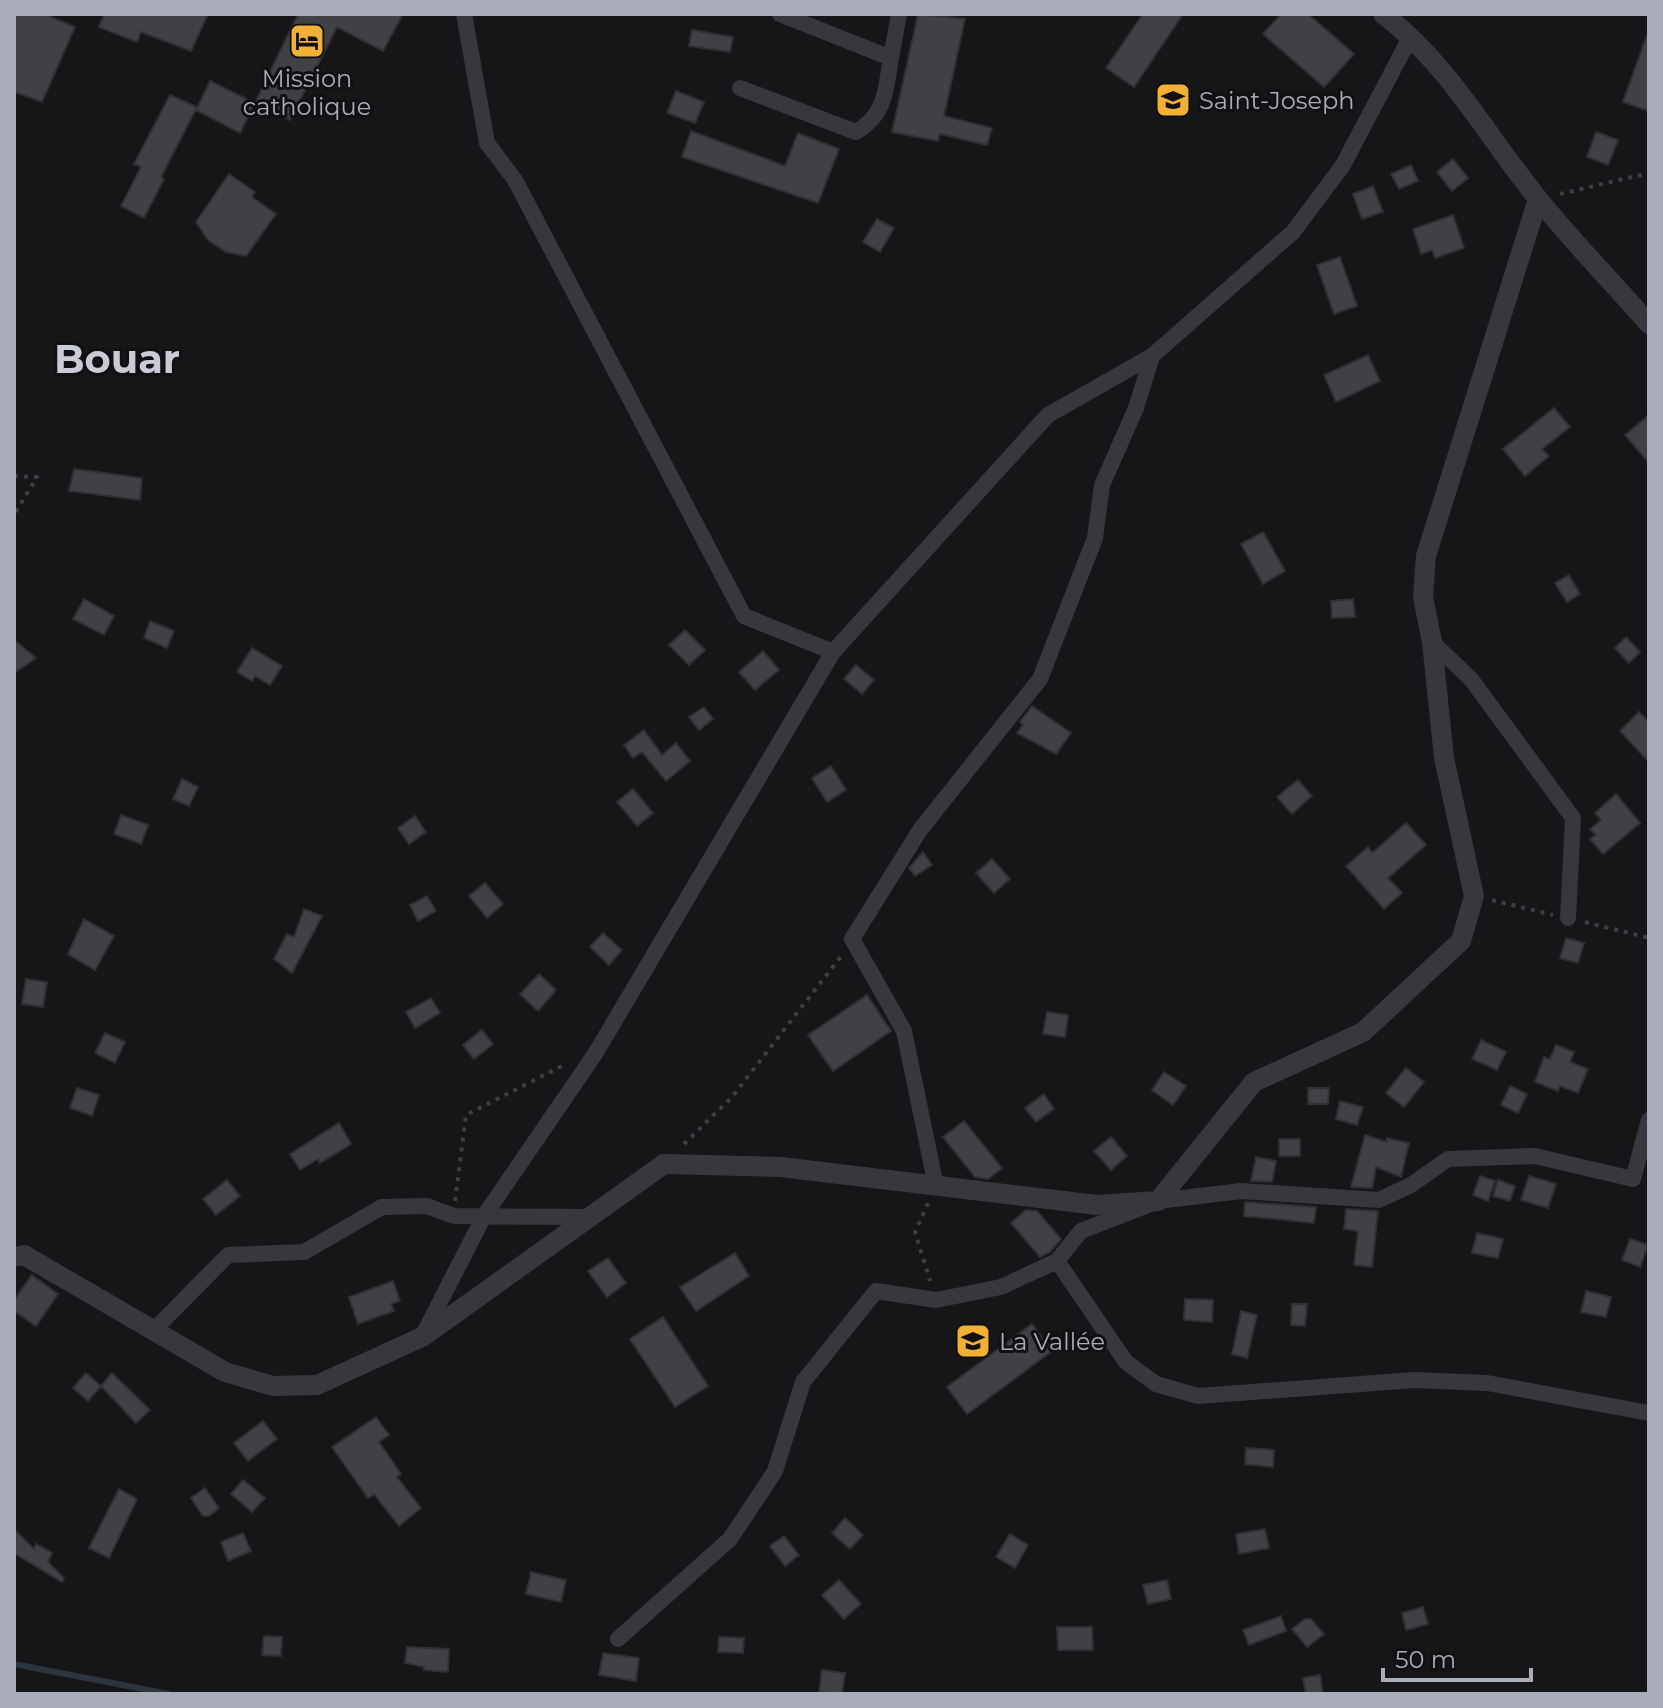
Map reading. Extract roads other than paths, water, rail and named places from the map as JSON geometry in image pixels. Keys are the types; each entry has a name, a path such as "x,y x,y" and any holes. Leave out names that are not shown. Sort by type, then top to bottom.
{"street":[{"path":"464,14 487,143 515,180 744,616 833,652"},
{"path":"780,14 891,58"},
{"path":"740,88 856,132 875,120 884,97 899,14"},
{"path":"1383,14 1411,36 1441,68 1538,199 1649,324"},
{"path":"422,1337 484,1216 595,1054 833,652 1048,415 1152,356 1293,232 1343,165 1411,36"},
{"path":"618,1639 730,1539 775,1471 803,1382 876,1291 936,1300 1001,1287 1057,1261 1081,1231 1158,1201 1254,1082 1363,1032 1461,941 1474,896 1444,758 1432,642 1423,597 1426,556 1538,199"},
{"path":"936,1186 904,1031 852,939 920,830 1040,679 1095,538 1102,485 1136,408 1152,356"},
{"path":"1432,642 1471,679 1573,818 1568,918"},
{"path":"14,1257 24,1255 225,1372 273,1386 317,1385 422,1337 664,1164 781,1167 1097,1205 1241,1191 1379,1200 1411,1185 1448,1159 1535,1156 1633,1179 1649,1120"},
{"path":"153,1331 228,1255 304,1252 382,1207 427,1206 454,1216 590,1217"},
{"path":"1057,1261 1126,1362 1156,1384 1198,1396 1415,1380 1487,1383 1631,1406 1649,1413"}],"waterway":[{"path":"14,1664 169,1694"}],"place":[{"name":"Mission catholique","path":"307,41"},
{"name":"Saint-Joseph","path":"1173,100"},
{"name":"La Vallée","path":"973,1341"}],"district":[{"name":"Bouar","path":"117,358"}]}
